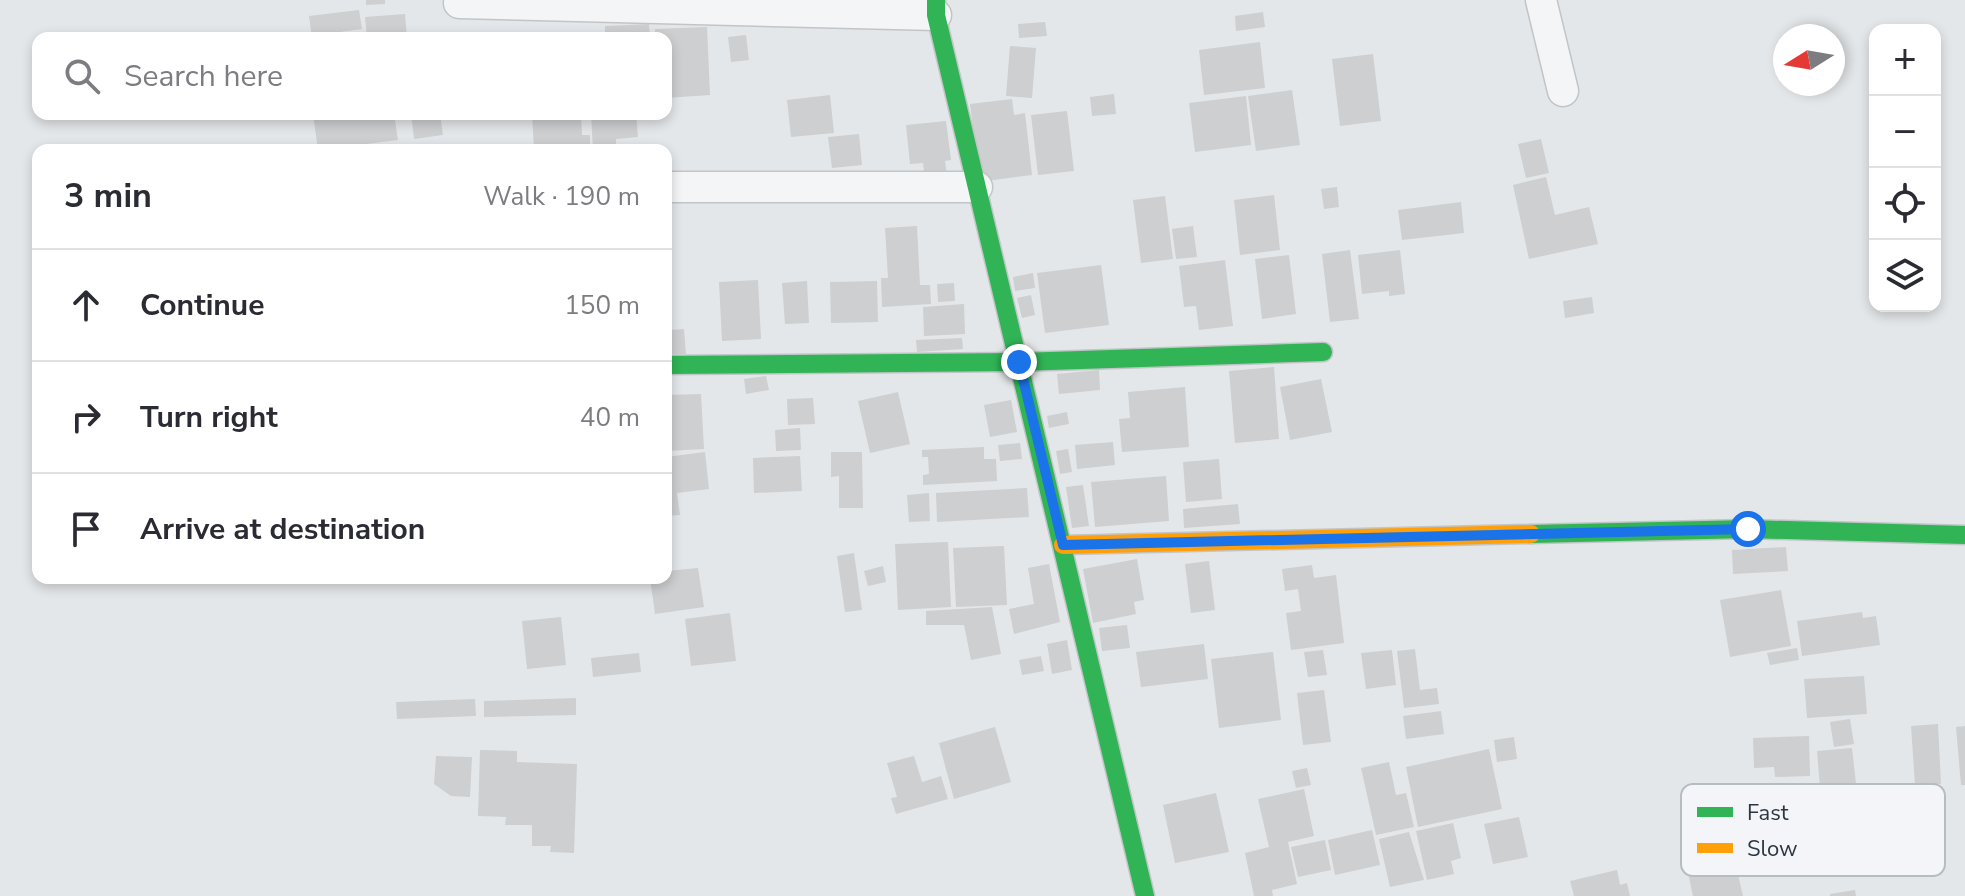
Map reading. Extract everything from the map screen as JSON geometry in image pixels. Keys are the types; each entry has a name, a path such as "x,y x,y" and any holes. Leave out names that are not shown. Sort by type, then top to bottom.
{"street":[{"path":"1541,0 1563,91"},
{"path":"459,3 936,7 1145,896"},
{"path":"672,187 977,187"},
{"path":"672,365 1019,362 1323,352"},
{"path":"1063,545 1748,529 1965,535"}],"building":[{"path":"366,0 385,0 385,4 366,5"},
{"path":"359,10 362,29 311,32 309,16"},
{"path":"1263,12 1265,27 1236,31 1235,16"},
{"path":"405,14 406,32 366,32 365,17"},
{"path":"1045,22 1047,36 1019,38 1018,24"},
{"path":"649,24 650,32 605,32 605,26"},
{"path":"707,27 710,95 672,98 672,32 655,32 655,29"},
{"path":"746,35 749,60 731,62 728,37"},
{"path":"1260,42 1265,88 1204,95 1199,50"},
{"path":"1010,46 1036,48 1032,98 1006,96"},
{"path":"1373,54 1381,121 1340,126 1332,59"},
{"path":"1292,90 1300,145 1256,151 1248,96"},
{"path":"1114,94 1116,114 1092,116 1090,97"},
{"path":"830,95 834,133 791,137 787,100"},
{"path":"1246,96 1251,145 1195,152 1189,103"},
{"path":"1012,99 1014,115 1025,113 1032,175 979,182 970,104"},
{"path":"1067,111 1074,171 1038,175 1031,115"},
{"path":"314,120 395,120 398,140 366,144 317,144"},
{"path":"412,120 441,120 443,135 414,139"},
{"path":"532,120 581,120 582,135 590,135 590,144 534,144"},
{"path":"591,120 637,120 638,137 616,139 616,144 593,144"},
{"path":"946,121 951,160 945,161 947,176 925,179 923,163 910,164 906,125"},
{"path":"859,134 862,165 832,168 828,137"},
{"path":"1541,139 1549,173 1526,178 1518,144"},
{"path":"1546,177 1555,215 1589,207 1598,244 1529,259 1513,185"},
{"path":"1337,187 1339,207 1324,209 1321,189"},
{"path":"1274,195 1280,250 1240,255 1234,200"},
{"path":"1165,196 1173,259 1141,263 1133,200"},
{"path":"1461,202 1464,233 1402,240 1398,210"},
{"path":"917,226 920,285 930,285 931,304 882,307 881,278 888,278 885,228"},
{"path":"1193,226 1197,257 1176,259 1172,229"},
{"path":"1350,250 1359,319 1330,322 1322,254"},
{"path":"1400,250 1405,294 1389,296 1389,291 1362,294 1358,255"},
{"path":"1289,255 1296,314 1262,319 1255,259"},
{"path":"1225,260 1233,326 1199,330 1196,306 1184,307 1179,266"},
{"path":"1101,265 1109,325 1045,333 1037,273"},
{"path":"1033,273 1035,288 1015,291 1013,277"},
{"path":"758,280 761,339 722,341 719,282"},
{"path":"807,281 809,323 785,324 782,283"},
{"path":"877,281 878,322 831,323 830,282"},
{"path":"954,283 955,301 938,302 937,284"},
{"path":"1031,295 1035,315 1022,318 1017,298"},
{"path":"1592,297 1594,313 1565,318 1563,301"},
{"path":"964,304 965,334 924,336 923,307"},
{"path":"684,329 686,354 672,354 672,330"},
{"path":"962,338 963,349 917,352 916,340"},
{"path":"1274,367 1279,439 1235,443 1229,371"},
{"path":"1099,370 1100,390 1059,394 1057,374"},
{"path":"766,376 769,390 746,394 744,379"},
{"path":"1321,379 1332,432 1290,440 1280,387"},
{"path":"1185,387 1189,447 1122,452 1119,419 1130,418 1128,392"},
{"path":"898,392 910,444 870,453 858,401"},
{"path":"701,394 704,449 672,451 672,395"},
{"path":"813,398 815,424 788,425 787,399"},
{"path":"1011,400 1017,432 990,437 984,405"},
{"path":"1067,412 1069,424 1049,428 1047,416"},
{"path":"800,428 801,450 776,451 775,430"},
{"path":"1113,442 1115,465 1077,469 1075,445"},
{"path":"1020,443 1022,459 1000,461 998,445"},
{"path":"984,447 984,459 996,459 997,481 923,485 923,475 929,474 928,457 922,457 922,450"},
{"path":"1068,449 1072,472 1060,474 1056,451"},
{"path":"705,452 709,489 677,493 680,515 672,516 672,456"},
{"path":"831,452 862,452 863,508 839,508 839,476 831,477"},
{"path":"800,456 802,491 754,493 753,458"},
{"path":"1219,459 1222,499 1186,502 1183,462"},
{"path":"1166,476 1169,521 1095,527 1091,482"},
{"path":"1083,485 1089,526 1072,528 1066,487"},
{"path":"1027,488 1029,517 937,522 936,493"},
{"path":"929,493 930,521 909,522 907,495"},
{"path":"1238,504 1240,524 1184,528 1183,509"},
{"path":"948,542 951,607 898,610 895,544"},
{"path":"1004,546 1007,605 956,607 953,548"},
{"path":"1786,547 1788,571 1733,574 1732,550"},
{"path":"854,553 862,610 845,612 837,556"},
{"path":"1137,559 1144,600 1134,602 1136,614 1093,623 1083,569"},
{"path":"1209,561 1215,610 1191,613 1185,564"},
{"path":"1049,564 1060,622 1014,634 1009,609 1034,604 1028,568"},
{"path":"1312,565 1314,578 1336,575 1344,643 1291,650 1286,613 1301,611 1298,589 1285,591 1282,569"},
{"path":"883,566 886,582 868,586 864,571"},
{"path":"698,568 704,607 655,614 651,584 672,584 672,570"},
{"path":"1781,590 1791,646 1730,657 1720,600"},
{"path":"992,607 1001,654 971,660 964,625 926,625 926,611"},
{"path":"1862,612 1863,618 1876,616 1880,645 1802,656 1797,621"},
{"path":"730,613 736,661 691,666 685,619"},
{"path":"561,617 566,665 527,669 522,621"},
{"path":"1127,625 1130,648 1102,651 1099,628"},
{"path":"1067,640 1072,670 1052,674 1047,644"},
{"path":"1204,644 1208,679 1141,687 1136,652"},
{"path":"1797,648 1799,660 1770,665 1767,653"},
{"path":"1415,649 1420,690 1437,688 1439,704 1404,708 1397,651"},
{"path":"1323,650 1327,675 1308,677 1304,652"},
{"path":"1392,650 1396,685 1366,689 1361,653"},
{"path":"1273,652 1281,720 1219,728 1211,659"},
{"path":"639,653 641,672 593,677 591,658"},
{"path":"1041,656 1044,671 1022,675 1019,660"},
{"path":"1864,676 1867,714 1807,718 1804,679"},
{"path":"1324,690 1331,742 1303,745 1297,693"},
{"path":"576,698 576,715 484,717 484,701"},
{"path":"475,699 476,716 397,719 396,702"},
{"path":"1441,711 1444,734 1406,739 1403,716"},
{"path":"1850,719 1854,744 1834,747 1830,722"},
{"path":"1938,724 1941,784 1915,784 1911,726"},
{"path":"1965,726 1965,785 1961,785 1956,727"},
{"path":"995,727 1011,782 954,799 939,743"},
{"path":"1809,736 1810,776 1775,777 1774,767 1754,768 1753,738"},
{"path":"1514,737 1517,759 1497,762 1494,740"},
{"path":"1852,748 1856,784 1820,784 1817,751"},
{"path":"1489,749 1502,809 1418,827 1406,767"},
{"path":"480,750 517,751 517,762 577,764 574,853 550,852 551,846 532,846 532,825 505,825 506,817 478,816"},
{"path":"436,756 472,757 470,797 451,796 434,784"},
{"path":"914,756 922,782 941,776 948,799 896,814 891,798 897,797 887,763"},
{"path":"1389,762 1396,795 1406,793 1414,827 1376,835 1361,768"},
{"path":"1307,768 1311,785 1296,788 1292,771"},
{"path":"1304,789 1314,836 1288,842 1297,884 1272,890 1273,896 1254,896 1245,853 1269,847 1258,799"},
{"path":"1216,793 1229,852 1175,863 1163,805"},
{"path":"1519,817 1528,857 1493,864 1484,824"},
{"path":"1453,823 1461,858 1451,861 1454,874 1427,880 1416,831"},
{"path":"1372,830 1380,865 1335,875 1328,840"},
{"path":"1409,832 1424,880 1390,887 1379,839"},
{"path":"1325,840 1331,870 1298,877 1291,847"},
{"path":"1617,870 1620,885 1627,883 1630,896 1574,896 1570,881"},
{"path":"1689,876 1738,876 1743,896 1693,896"},
{"path":"1855,890 1856,896 1830,896 1830,894"}],"traffic: fast":[{"path":"936,0 936,15 1145,896"},
{"path":"672,365 1019,362 1323,352"},
{"path":"1531,534 1748,529 1965,535"}],"traffic: slow":[{"path":"1063,545 1531,534"}],"route":[{"path":"1019,362 1063,545 1748,529"}]}
